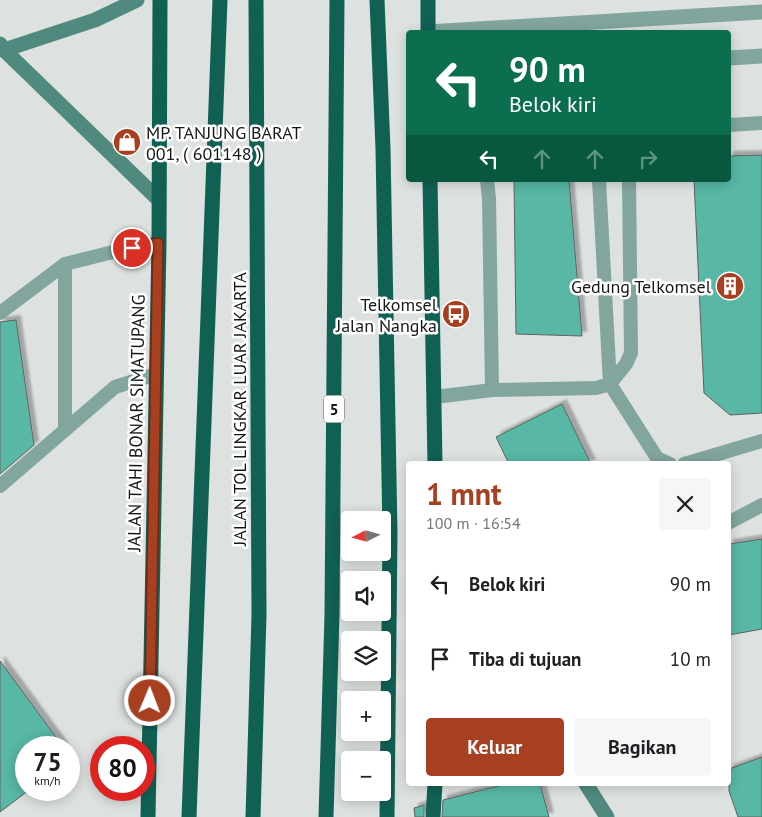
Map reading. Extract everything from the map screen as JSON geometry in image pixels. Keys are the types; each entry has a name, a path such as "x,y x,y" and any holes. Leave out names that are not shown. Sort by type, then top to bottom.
{"highway":[{"name":"JALAN TAHI BONAR SIMATUPANG","path":"148,817 159,200 160,0"},
{"path":"189,817 220,0"},
{"name":"JALAN TOL LINGKAR LUAR JAKARTA","path":"253,817 259,615 256,0"},
{"name":"5","path":"326,817 332,615 337,0"},
{"path":"377,0 383,159 390,533 387,817"},
{"path":"428,0 428,30"},
{"path":"430,182 435,461"},
{"path":"433,817 436,786"}],"street":[{"path":"137,0 95,20 2,47 159,200"},
{"path":"461,30 762,12"},
{"path":"731,58 762,56"},
{"path":"587,786 607,817"}],"lane":[{"path":"731,125 762,123"},
{"path":"487,182 490,199 492,390"},
{"path":"599,182 610,384 658,458 664,461"},
{"path":"434,397 492,390 596,388 610,384 626,364 631,353 629,182"},
{"path":"0,313 65,264 158,243"},
{"path":"65,264 65,429"},
{"path":"0,486 115,387 156,374"},
{"path":"694,461 762,441"},
{"path":"731,521 762,505"}],"building":[{"name":"Gedung Telkomsel","path":"762,155 762,413 730,415 704,393 694,182 731,182 731,156"},
{"path":"514,182 569,182 582,336 516,334"},
{"path":"16,320 34,445 0,474 0,322"},
{"path":"562,404 590,461 508,461 496,437"},
{"path":"762,539 762,629 731,635 731,544"},
{"path":"0,661 55,736 15,736 15,801 0,812"},
{"path":"762,757 762,817 738,817 729,791 729,786 731,786 731,768"},
{"path":"498,786 541,786 549,817 442,817 443,800"},
{"path":"424,805 424,817 415,817 414,808"}],"place":[{"name":"MP. TANJUNG BARAT 001, ( 601148 )","path":"127,142"},
{"name":"Gedung Telkomsel","path":"730,286"},
{"name":"Telkomsel Jalan Nangka","path":"456,314"}],"route":[{"path":"132,248 158,243 150,701"}]}
